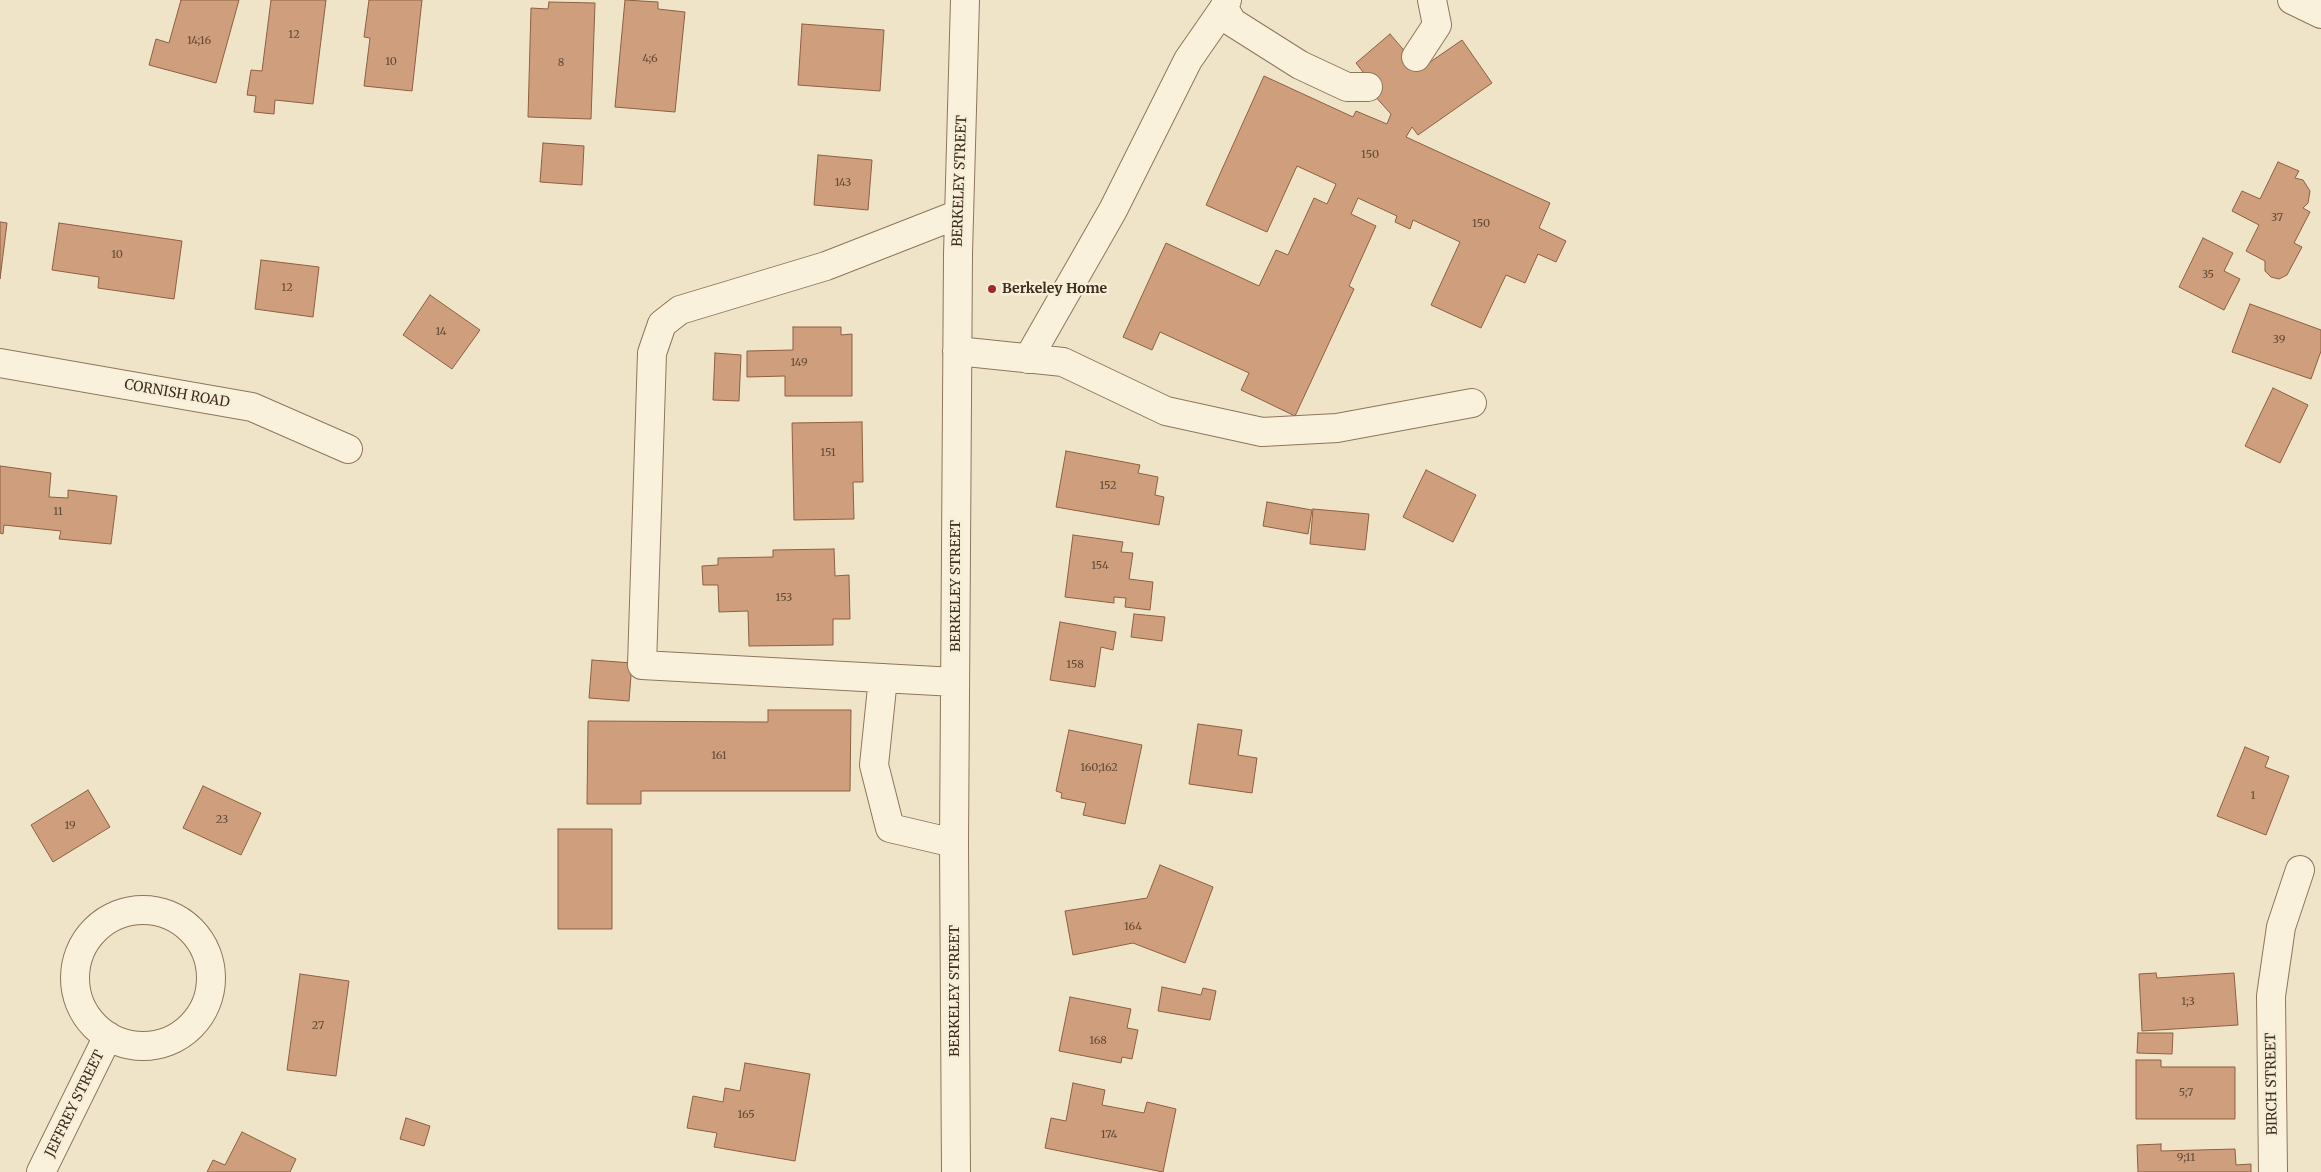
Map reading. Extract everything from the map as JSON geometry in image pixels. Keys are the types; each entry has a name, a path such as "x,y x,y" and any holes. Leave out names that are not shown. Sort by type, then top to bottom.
{"street":[{"name":"BERKELEY STREET","path":"956,1172 954,843 957,351 965,0"},
{"path":"1416,57 1437,25 1432,0"},
{"path":"2292,0 2321,14"},
{"path":"1226,4 1232,22 1300,65 1347,87 1368,87"},
{"path":"1028,359 1113,210 1188,60 1226,4"},
{"path":"955,682 642,665 652,353 662,324 680,310 826,266 959,214"},
{"path":"957,351 1063,362 1166,410 1262,432 1337,428 1472,403"},
{"name":"CORNISH ROAD","path":"0,363 252,407 348,449"},
{"path":"883,678 874,765 890,828 954,843"},
{"name":"BIRCH STREET","path":"2273,1172 2271,996 2281,927 2300,870"},
{"name":"JEFFREY STREET","path":"133,911 162,912 181,922 198,938 208,958 210,982 206,1004 194,1024 175,1038 153,1045 130,1044 108,1036 92,1022 80,1004 75,982 76,961 85,941 100,925 118,914 133,911"},
{"name":"JEFFREY STREET","path":"41,1172 108,1036"}],"building":[{"path":"181,0 239,0 216,83 149,65 156,39 169,43"},
{"path":"271,0 326,0 313,104 275,100 274,114 254,112 256,96 247,95 251,70 262,71"},
{"path":"369,0 422,0 412,91 364,86 370,38 364,37"},
{"path":"625,0 658,2 658,9 685,12 675,112 615,107"},
{"path":"549,2 595,3 591,119 528,117 531,8 548,9"},
{"path":"802,24 884,30 880,91 798,85"},
{"path":"1390,34 1420,69 1462,40 1492,83 1418,135 1412,127 1406,137 1550,203 1539,228 1566,241 1556,262 1538,254 1525,283 1506,275 1481,328 1431,305 1460,242 1413,220 1410,229 1395,222 1397,216 1358,198 1351,214 1376,226 1349,286 1354,289 1295,416 1241,390 1249,373 1160,332 1152,350 1123,337 1166,243 1259,286 1276,250 1288,255 1314,198 1327,204 1336,184 1297,166 1267,232 1206,205 1264,76 1353,117 1356,111 1387,124 1391,114 1373,94 1377,90 1356,63"},
{"path":"543,143 584,146 582,185 540,182"},
{"path":"818,155 872,160 868,210 814,205"},
{"path":"2278,162 2299,171 2295,178 2303,180 2310,191 2308,203 2303,208 2310,212 2294,243 2302,247 2287,275 2279,279 2271,277 2265,271 2265,261 2246,251 2259,225 2232,211 2242,191 2260,199"},
{"path":"0,222 7,223 0,279"},
{"path":"59,223 182,241 174,299 98,288 99,277 52,270"},
{"path":"2203,238 2233,253 2224,271 2240,279 2224,310 2179,287"},
{"path":"261,260 319,267 313,317 255,309"},
{"path":"430,295 480,330 452,369 403,335"},
{"path":"2250,304 2321,330 2321,351 2311,379 2232,352"},
{"path":"793,327 841,327 841,335 852,334 852,396 785,396 785,376 747,377 747,351 793,350"},
{"path":"715,353 741,355 739,401 713,400"},
{"path":"2273,388 2308,405 2280,463 2245,446"},
{"path":"862,422 863,482 853,482 854,519 794,520 792,423"},
{"path":"1066,451 1140,465 1138,473 1158,477 1155,495 1164,497 1159,525 1056,507"},
{"path":"0,466 51,473 49,497 68,498 68,490 117,496 111,544 59,539 61,531 4,525 3,534 0,533"},
{"path":"1426,470 1476,495 1453,542 1403,517"},
{"path":"1267,502 1312,510 1308,534 1263,526"},
{"path":"1313,509 1369,514 1365,550 1310,544"},
{"path":"1073,535 1123,542 1121,552 1133,553 1129,579 1153,582 1150,610 1125,607 1126,598 1114,597 1114,603 1065,597"},
{"path":"834,549 835,576 849,575 850,619 833,619 833,645 749,646 748,611 719,612 718,585 703,585 702,566 718,565 718,558 773,557 773,550"},
{"path":"1134,614 1165,617 1162,641 1131,637"},
{"path":"1060,622 1116,632 1113,650 1101,647 1095,687 1050,680"},
{"path":"592,660 632,663 629,701 589,698"},
{"path":"768,710 851,710 850,791 641,791 641,804 587,804 588,721 768,722"},
{"path":"1198,724 1242,730 1238,755 1257,758 1252,793 1189,784"},
{"path":"1069,730 1142,745 1125,824 1083,815 1086,803 1061,798 1062,793 1056,791"},
{"path":"2245,747 2269,757 2265,767 2289,776 2266,835 2217,816"},
{"path":"203,786 261,813 241,855 183,828"},
{"path":"88,790 110,827 53,862 31,825"},
{"path":"558,829 612,829 612,929 558,929"},
{"path":"1160,865 1213,887 1185,963 1133,943 1073,955 1065,911 1147,898"},
{"path":"2156,973 2157,978 2234,973 2238,1025 2142,1031 2139,974"},
{"path":"300,974 349,981 336,1076 287,1070"},
{"path":"1162,987 1201,995 1203,988 1216,991 1210,1020 1158,1011"},
{"path":"1070,997 1131,1009 1127,1028 1138,1030 1132,1059 1122,1057 1121,1063 1059,1051"},
{"path":"2138,1033 2173,1033 2172,1054 2137,1053"},
{"path":"2136,1060 2161,1060 2161,1067 2235,1067 2235,1119 2136,1119"},
{"path":"745,1063 810,1074 795,1161 714,1147 717,1133 687,1128 693,1096 723,1102 725,1088 740,1091"},
{"path":"1073,1083 1105,1090 1102,1105 1144,1113 1147,1102 1176,1109 1163,1172 1045,1148 1051,1118 1066,1121"},
{"path":"406,1118 430,1126 424,1146 400,1139"},
{"path":"242,1132 296,1159 290,1172 207,1172 213,1160 225,1165"},
{"path":"2161,1144 2161,1151 2235,1149 2236,1165 2251,1164 2251,1172 2138,1172 2137,1145"}],"place":[{"name":"Berkeley Home","path":"992,289"}]}
